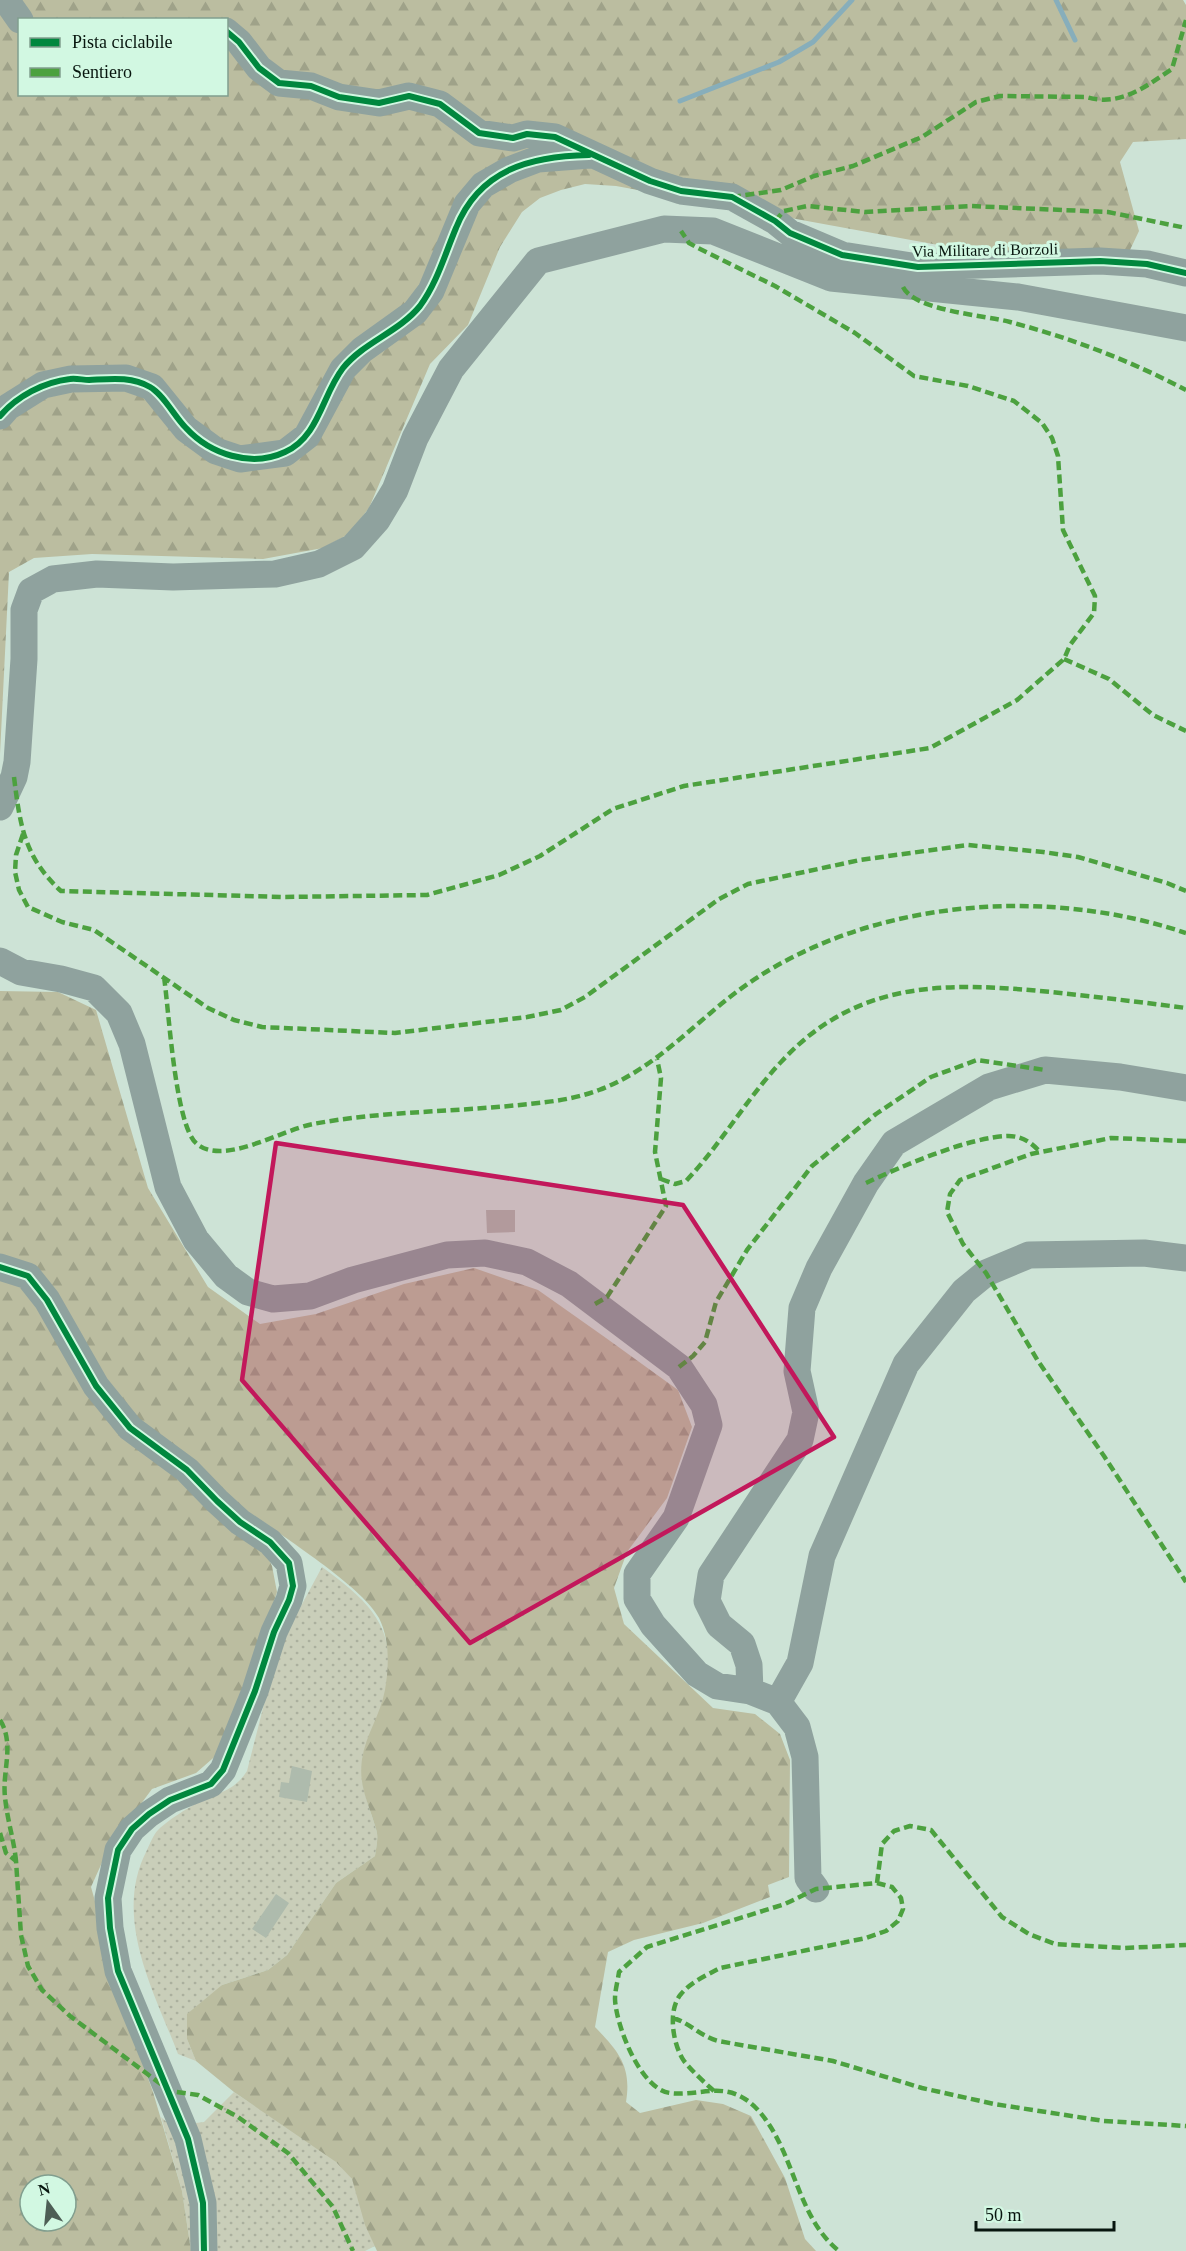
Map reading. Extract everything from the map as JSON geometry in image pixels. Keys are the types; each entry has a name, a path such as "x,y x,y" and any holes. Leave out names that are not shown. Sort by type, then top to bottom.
{"street":[{"path":"6,0 19,18"},
{"name":"Via Militare di Borzoli","path":"228,33 239,42 259,68 279,84 311,86 339,97 379,103 409,96 440,104 479,133 513,138 527,134 555,137 650,181 681,191 732,197 775,221 790,233 843,255 918,267 1100,261 1147,264 1186,273"},
{"path":"0,416 8,407 43,386 71,379 126,378 152,387 186,429 216,451 240,459 285,453 307,436 343,369 362,350 415,312 431,291 467,204 483,185 509,170 538,159 590,155"},
{"path":"0,807 14,777 17,762 24,659 24,610 31,591 53,579 97,574 173,577 275,574 319,564 353,547 377,520 395,490 415,438 451,369 538,261 664,229 713,231 831,278 1018,297 1186,328"},
{"path":"0,961 21,972 94,988 119,1013 132,1044 168,1187 196,1240 226,1276 248,1292 273,1299 310,1296 353,1280 447,1255 484,1253 527,1262 569,1284 679,1367 704,1404 709,1425 676,1518 637,1574 637,1599 652,1625 697,1674 717,1686 750,1691 778,1702 797,1727 805,1757 808,1810 805,1854 808,1878 816,1889"},
{"path":"750,1691 748,1665 742,1644 719,1624 707,1601 711,1575 800,1440 806,1412 797,1371 802,1308 819,1268 866,1182 894,1143 989,1087 1045,1070 1120,1077 1186,1088"},
{"path":"778,1702 800,1663 822,1556 906,1365 964,1292 986,1273 1029,1255 1144,1253 1186,1258"},
{"path":"0,1267 28,1276 35,1284 47,1300 96,1386 130,1428 187,1470 216,1501 270,1542 289,1563 293,1586 289,1600 274,1632 232,1751 223,1770 211,1784 170,1800 132,1829 118,1850 108,1898 110,1928 118,1971 188,2139 203,2204 204,2251"}],"highlighted area":[{"path":"276,1143 683,1205 834,1437 470,1643 242,1380"}],"green space":[{"path":"0,0 1183,0 1186,5 1186,139 1133,142 1120,162 1139,231 1120,271 1064,268 616,186 585,184 561,190 540,198 522,212 500,247 468,325 430,364 369,508 349,534 323,548 263,559 92,554 34,558 9,572 0,754"},
{"path":"0,991 58,992 96,1010 148,1188 208,1287 260,1324 316,1314 404,1284 474,1268 538,1290 678,1390 692,1427 667,1498 627,1552 614,1588 624,1624 713,1708 755,1714 780,1734 790,1760 789,1877 768,1885 770,1897 703,1923 634,1940 608,1952 595,2027 621,2060 627,2078 626,2102 640,2113 696,2100 723,2104 751,2116 785,2178 805,2239 816,2251 377,2251 365,2225 352,2179 336,2162 234,2092 196,2061 187,2039 187,2014 222,1985 268,1970 287,1955 336,1883 375,1856 377,1832 365,1795 361,1769 364,1750 383,1699 386,1681 388,1654 383,1626 371,1606 358,1593 264,1522 262,1545 272,1566 277,1592 227,1746 196,1773 152,1789 109,1847 91,1887 109,1951 113,1983 153,2092 182,2191 191,2251 0,2251"},
{"path":"322,1567 342,1582 372,1611 387,1644 389,1663 387,1685 381,1711 365,1748 362,1762 364,1788 377,1832 375,1856 336,1883 287,1955 268,1970 222,1985 187,2039 196,2061 178,2054 140,1954 135,1927 134,1901 137,1875 150,1842 158,1830 199,1802 232,1787 247,1771 278,1649"},
{"path":"234,2092 299,2134 346,2171 353,2181 375,2246 365,2251 191,2251 182,2191 161,2117 171,2126 204,2122"}],"building":[{"path":"486,1210 515,1210 515,1232 487,1233"},
{"path":"292,1766 312,1771 307,1802 279,1797 281,1782 289,1783"},
{"path":"276,1894 289,1903 266,1938 252,1929"}],"waterway":[{"path":"680,101 779,62 813,42 852,0"},
{"path":"1056,0 1075,40"}],"marked path":[{"path":"732,197 781,190 814,176 853,166 922,137 976,102 1000,96 1110,99 1132,94 1172,69 1186,20"},
{"path":"775,221 784,211 807,206 865,212 970,206 1108,212 1186,228"},
{"path":"14,777 22,825 31,853 61,891 284,897 427,895 499,875 540,856 613,809 684,786 930,748 1017,700 1064,659 1070,645 1094,613 1095,596 1063,530 1058,456 1052,438 1042,423 1014,401 968,386 914,376 855,333 775,286 689,243 681,231"},
{"path":"903,287 921,302 1056,335 1122,360 1186,390"},
{"path":"1064,659 1109,679 1153,715 1186,731"},
{"path":"23,834 16,855 15,872 19,890 28,907 62,922 94,930 208,1008 234,1020 262,1027 395,1033 527,1017 561,1010 585,997 719,899 748,884 860,860 968,845 1043,852 1078,857 1167,883 1186,891"},
{"path":"164,977 174,1067 183,1115 189,1133 197,1144 208,1150 222,1151 237,1149 300,1127 337,1120 543,1103 577,1097 599,1090 640,1069 749,983 797,955 849,933 904,918 961,909 1019,906 1076,909 1132,918 1186,933"},
{"path":"661,1179 675,1184 686,1181 782,1061 811,1034 842,1014 873,1000 906,992 976,987 1051,992 1186,1008"},
{"path":"595,1304 607,1297 666,1206 655,1152 661,1078 657,1059"},
{"path":"679,1367 705,1342 716,1302 747,1250 812,1166 876,1114 931,1077 977,1060 1045,1070"},
{"path":"866,1183 936,1153 974,1141 1008,1136 1018,1137 1030,1143 1040,1152"},
{"path":"1186,1141 1111,1138 1031,1154 960,1180 950,1194 947,1212 963,1244 986,1273 1038,1361 1104,1456 1186,1582"},
{"path":"0,1720 7,1738 5,1797 16,1861"},
{"path":"877,1883 882,1844 894,1831 910,1826 931,1830 1002,1917 1029,1934 1055,1944 1125,1948 1186,1945"},
{"path":"0,1833 6,1853 16,1861 21,1935 28,1966 42,1990 70,2016 170,2091 198,2095 238,2117 288,2153 333,2207 353,2251"},
{"path":"714,2091 710,2088 684,2061 677,2046 673,2018 674,2009 681,1994 694,1982 720,1968 866,1938 886,1931 898,1921 903,1909 901,1898 892,1887 877,1883 816,1889 785,1904 647,1947 619,1972 615,1992 616,2010 625,2039 649,2080 659,2089 670,2093 723,2091 733,2093 754,2106 768,2122 778,2140 813,2219 824,2236 839,2251"},
{"path":"673,2018 718,2041 833,2061 922,2088 994,2104 1104,2121 1186,2126"}],"cycle path":[{"path":"228,33 239,42 259,68 279,83 311,86 339,97 379,103 409,96 440,104 479,133 513,138 527,134 555,137 650,181 681,191 732,197 775,221 790,233 842,255 918,267 1100,261 1147,264 1186,273"},
{"path":"0,416 23,396 50,383 72,379 128,380 150,387 164,400 186,428 207,445 219,451 232,456 259,459 285,452 296,445 313,426 336,379 351,359 402,323 420,306 436,278 466,208 478,192 509,170 527,163 567,156 589,155"},
{"path":"0,1267 28,1276 47,1300 96,1386 130,1428 187,1470 240,1522 270,1542 289,1563 293,1586 289,1600 274,1632 255,1691 223,1770 211,1784 170,1800 132,1829 118,1850 108,1898 110,1928 118,1971 188,2139 203,2203 204,2251"}]}
